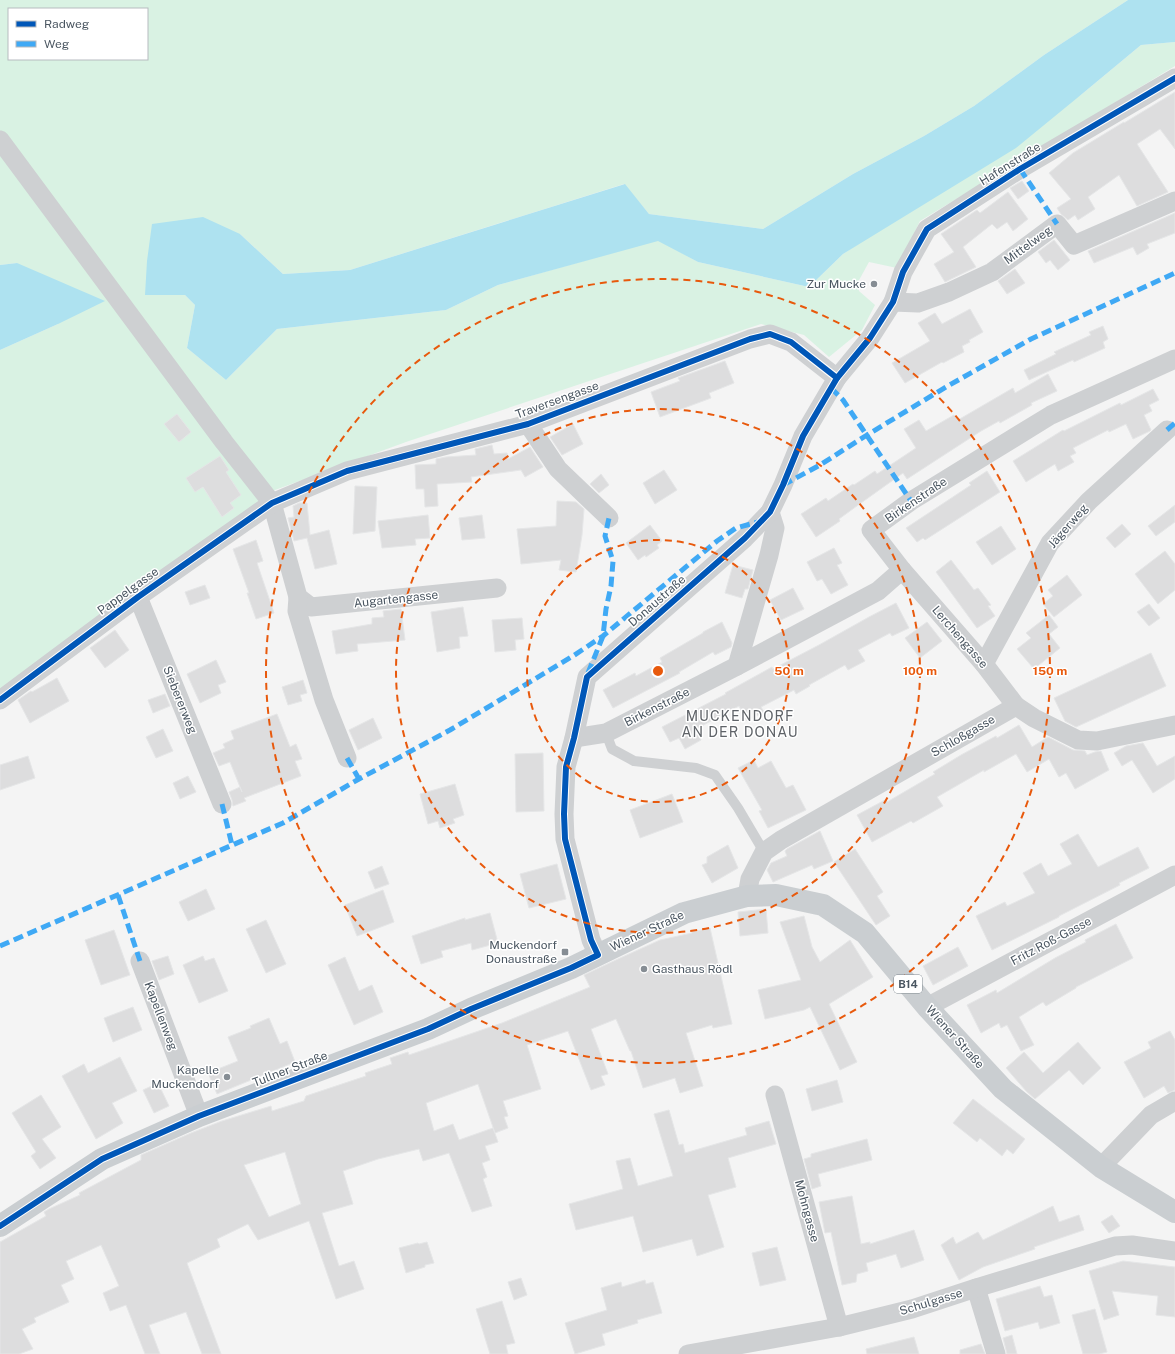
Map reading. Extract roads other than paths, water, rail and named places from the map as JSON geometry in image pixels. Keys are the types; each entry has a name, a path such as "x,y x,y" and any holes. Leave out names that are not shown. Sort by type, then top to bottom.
{"main road":[{"name":"Wiener Straße","path":"598,955 684,913 747,896 776,895 823,905 864,933 927,1007 1003,1089 1101,1167 1175,1212"},
{"name":"Tullner Straße","path":"0,1226 102,1159 199,1116 428,1029 598,955"}],"street":[{"name":"Hafenstraße","path":"893,302 903,272 927,229 1020,170 1175,78"},
{"path":"0,140 224,442 272,503 298,598 298,611 300,619 324,700 347,758"},
{"name":"Mittelweg","path":"893,302 918,303 949,292 992,272 1057,224 1074,245 1175,201"},
{"name":"Donaustraße","path":"598,955 591,940 565,839 564,814 566,767 574,738 587,677 745,538 770,512 783,486 803,436 837,378 870,338 893,302"},
{"name":"Traversengasse","path":"272,503 347,471 528,424 750,339 770,334 791,342 837,378"},
{"name":"Birkenstraße","path":"574,738 606,733 738,666 878,591 902,570 871,530 911,501 1051,415 1175,359"},
{"name":"Traversengasse","path":"528,424 558,469 609,518"},
{"name":"Jägerweg","path":"984,664 1050,543 1089,502 1167,430"},
{"name":"Pappelgasse","path":"0,700 138,597 272,503"},
{"path":"738,666 770,555 774,528 770,512"},
{"name":"Lerchengasse","path":"902,570 984,664 1016,706"},
{"name":"Augartengasse","path":"298,598 311,607 497,588"},
{"name":"Siebererweg","path":"138,597 222,804"},
{"path":"1016,706 1034,718 1078,740 1097,742 1175,725"},
{"name":"Schloßgasse","path":"747,896 750,879 764,852 781,840 1016,706"},
{"name":"Fritz Roß-Gasse","path":"927,1007 1175,875"},
{"name":"Kapellenweg","path":"140,961 199,1116"},
{"name":"Mohngasse","path":"775,1095 839,1327"},
{"path":"1101,1167 1151,1115 1175,1101"},
{"name":"Schulgasse","path":"688,1354 766,1347 912,1309 1115,1246 1132,1244 1174,1250"},
{"path":"976,1288 996,1354"}],"lane":[{"path":"606,733 612,749 634,761 696,768 715,775 738,808 764,852"}],"water":[{"path":"1128,0 1175,0 1175,42 1141,45 1016,148 843,254 809,287 698,262 658,241 498,285 446,310 277,329 226,380 187,348 195,305 185,295 145,295 147,261 152,224 203,217 240,234 283,274 350,270 625,184 649,214 763,229 853,174 924,136 974,106 1044,55"},
{"path":"17,263 105,301 0,350 0,265"}],"place":[{"name":"Zur Mucke","path":"874,284"},
{"name":"Muckendorf Donaustraße","path":"565,952"},
{"name":"Gasthaus Rödl","path":"644,969"},
{"name":"Kapelle Muckendorf","path":"227,1077"}],"district":[{"name":"MUCKENDORF AN DER DONAU","path":"740,724"}]}
